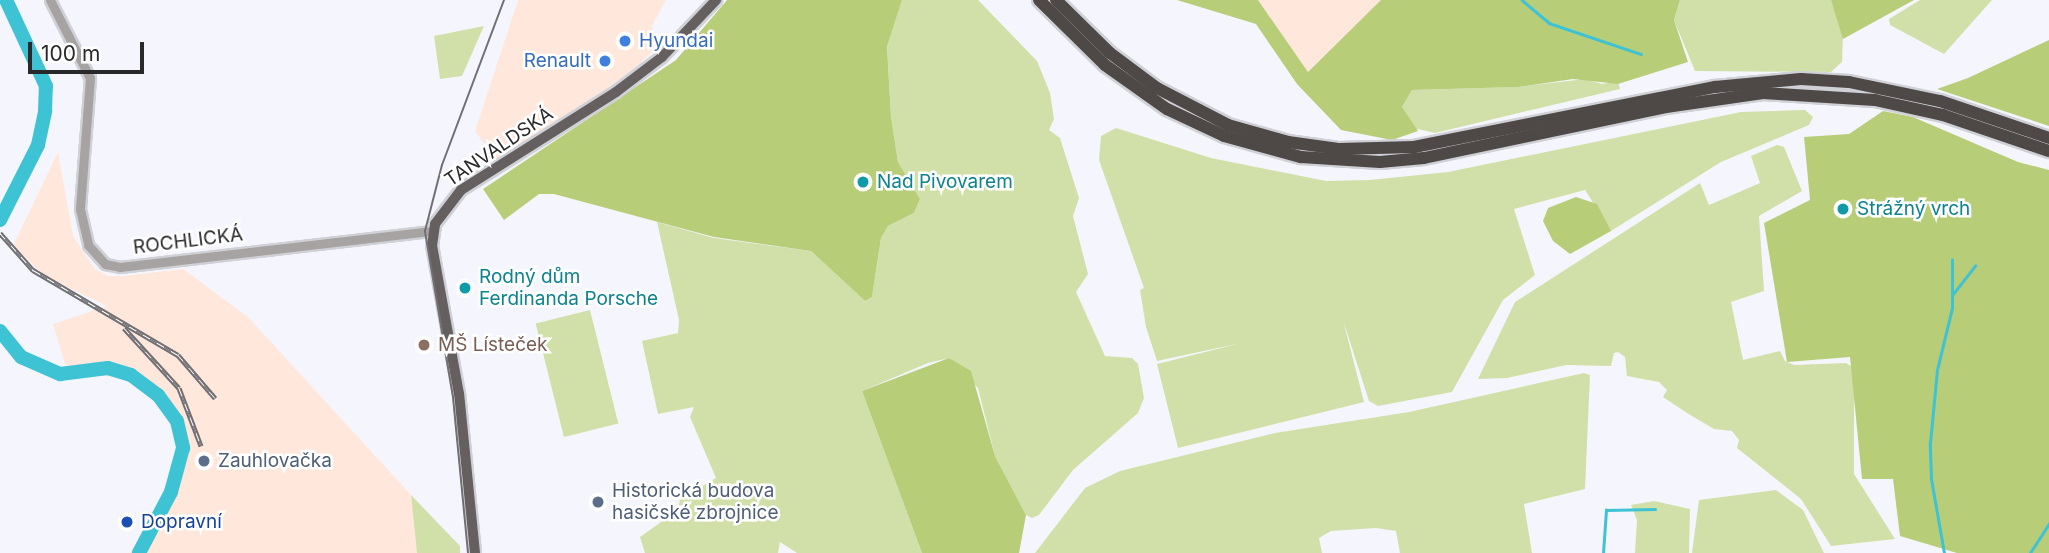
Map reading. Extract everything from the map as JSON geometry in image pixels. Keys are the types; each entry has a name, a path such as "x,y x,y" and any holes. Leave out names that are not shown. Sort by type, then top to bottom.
{"highway":[{"path":"1039,0 1167,110 1224,136 1301,158 1380,162 1467,152 1666,107 1763,93 1846,97 1876,93 1940,101 2049,138"},
{"path":"1056,0 1081,36"},
{"path":"1107,59 1228,125 1288,142 1339,149 1464,140 1715,87 1777,80 1849,82 2049,151"}],"main road":[{"name":"TANVALDSKÁ","path":"432,231 461,190 616,92 662,57 716,0"},
{"path":"432,231 459,394 475,553"}],"street":[{"name":"ROCHLICKÁ","path":"50,0 90,78 80,209 88,245 105,264 120,268 432,231"}],"shaded area":[{"path":"518,0 666,0 652,26 657,47 624,79 496,160 475,131"},
{"path":"1258,0 1381,0 1308,72"},
{"path":"58,152 73,236 94,268 107,276 183,269 248,317 411,495 417,553 130,553 166,489 178,446 174,424 157,398 131,380 86,373 65,364 53,324 107,306 45,276 13,246"}],"green space":[{"path":"727,0 902,0 887,46 891,117 898,162 920,199 914,213 888,226 881,238 872,297 865,301 811,251 714,237 554,194 539,194 504,220 483,189 676,60"},
{"path":"902,0 978,0 1037,61 1050,93 1054,119 1049,130 1060,138 1079,198 1073,216 1088,274 1076,292 1105,356 1132,358 1138,364 1144,398 1138,413 1073,470 1039,515 1032,518 1026,515 995,456 978,388 949,358 928,363 862,391 922,553 797,553 780,542 778,553 645,553 640,537 678,510 680,499 716,478 690,417 694,407 658,414 642,341 678,333 679,320 657,222 714,238 811,251 865,301 872,297 881,238 888,226 914,213 920,199 898,162 891,117 887,44"},
{"path":"1177,0 1258,0 1308,72 1381,0 1680,0 1674,20 1688,62 1618,84 1573,79 1518,87 1412,90 1402,107 1418,131 1392,140 1341,130 1297,84 1256,24"},
{"path":"1680,0 1831,0 1843,35 1842,62 1831,72 1695,71 1674,20"},
{"path":"1831,0 1914,0 1843,39"},
{"path":"1920,0 1992,0 1944,54 1890,25 1889,19"},
{"path":"484,26 462,76 440,79 434,36"},
{"path":"2049,40 2049,126 1937,89 1968,78"},
{"path":"1585,79 1602,84 1618,81 1620,89 1435,133 1413,128 1402,107 1412,90 1518,87"},
{"path":"1805,110 1813,117 1809,125 1721,162 1611,231 1585,190 1514,209 1535,275 1503,300 1452,392 1378,406 1369,401 1343,320 1364,402 1178,448 1157,364 1241,343 1157,361 1146,327 1140,290 1144,288 1099,160 1101,136 1116,128 1211,158 1326,181 1370,180 1448,172 1741,112"},
{"path":"1883,111 1913,117 2018,162 2049,170 2049,553 1957,553 1900,536 1893,479 1862,479 1850,357 1787,362 1764,223 1810,200 1804,137 1849,134"},
{"path":"1777,145 1784,147 1802,191 1759,216 1764,291 1731,302 1743,360 1780,351 1785,361 1794,365 1846,363 1854,368 1854,474 1895,539 1831,546 1801,499 1737,448 1739,440 1732,431 1714,429 1663,397 1667,390 1659,382 1627,376 1625,357 1618,352 1614,353 1611,366 1566,365 1507,378 1478,379 1515,302 1700,183 1709,205 1760,183 1751,156"},
{"path":"1576,197 1597,204 1611,231 1570,254 1553,241 1543,221 1548,208"},
{"path":"590,310 618,424 564,437 536,324"},
{"path":"949,358 971,371 995,456 1026,515 1019,553 922,553 862,391"},
{"path":"1584,373 1590,375 1585,489 1524,504 1532,553 1400,553 1396,531 1376,528 1331,531 1319,538 1322,553 1035,553 1085,488 1120,471 1275,433 1409,412"},
{"path":"1776,490 1803,510 1824,553 1692,553 1699,500"},
{"path":"411,495 460,546 460,553 417,553"},
{"path":"1654,501 1690,509 1689,553 1635,553 1637,520 1631,505"}],"waterway":[{"path":"0,220 38,145 45,111 46,86 6,0"},
{"path":"1522,0 1549,23 1641,54"},
{"path":"1944,553 1931,479 1930,443 1937,370 1952,308 1952,260"},
{"path":"1953,294 1975,266"},
{"path":"0,331 21,357 60,374 108,368 131,375 158,395 177,421 183,448 171,492 139,553"},
{"path":"1603,553 1606,510 1655,509"},
{"path":"2030,553 2049,524"}],"tram line":[{"path":"468,553 453,397 425,231 442,165 504,0"}],"railway":[{"path":"0,233 33,270 178,355 215,398"},
{"path":"124,328 179,388 201,446"}],"place":[{"name":"Hyundai","path":"625,41"},
{"name":"Renault","path":"605,61"},
{"name":"Nad Pivovarem","path":"863,182"},
{"name":"Strážný vrch","path":"1843,209"},
{"name":"Rodný dům Ferdinanda Porsche","path":"465,288"},
{"name":"MŠ Lísteček","path":"424,345"},
{"name":"Zauhlovačka","path":"204,461"},
{"name":"Historická budova hasičské zbrojnice","path":"598,502"},
{"name":"Dopravní","path":"127,522"}]}
